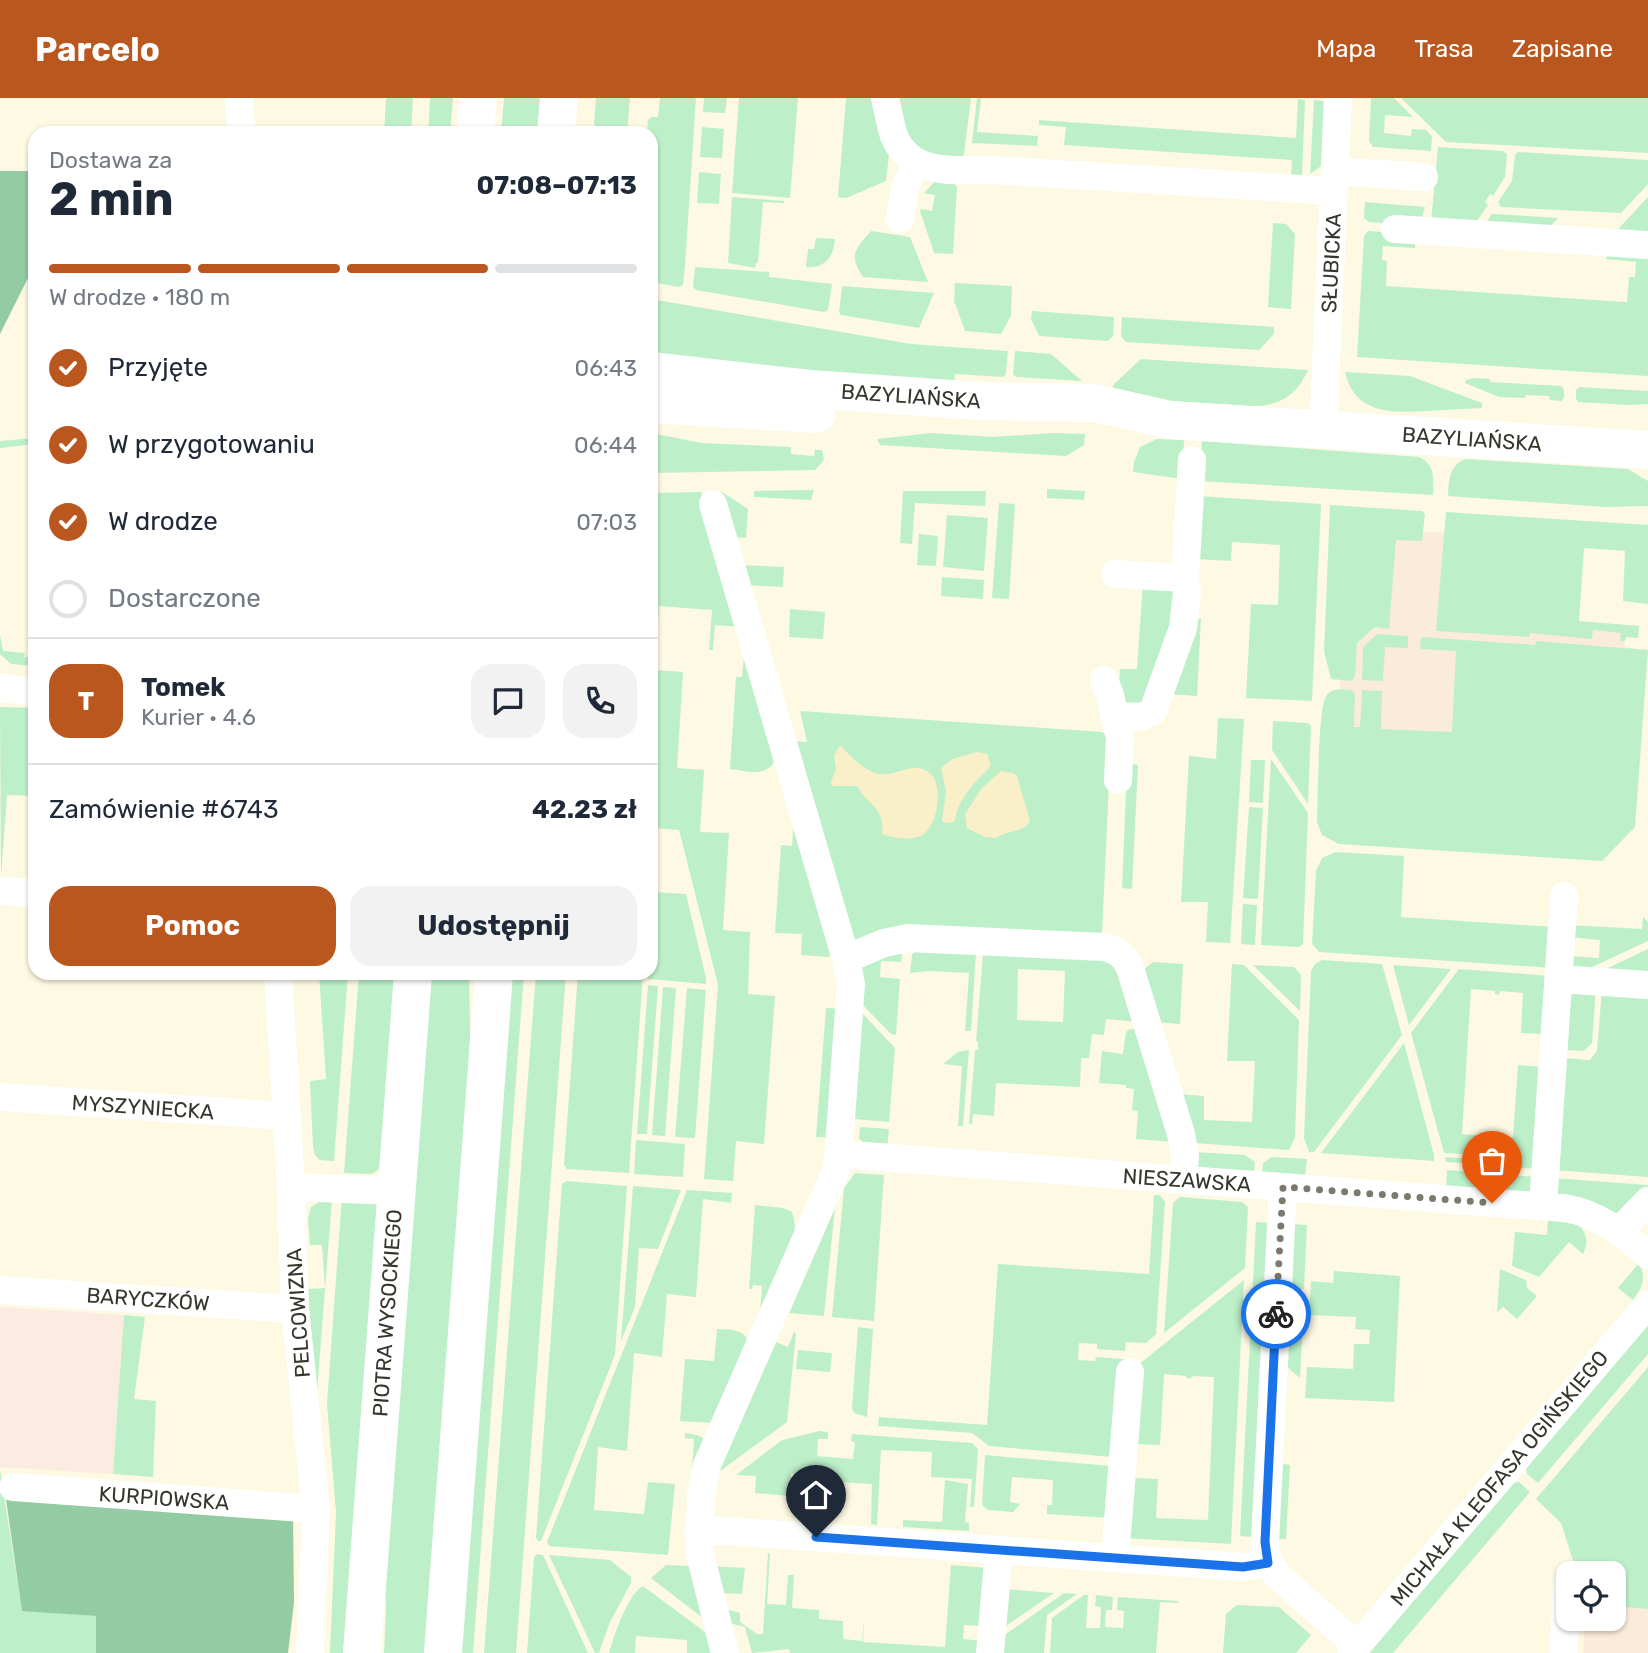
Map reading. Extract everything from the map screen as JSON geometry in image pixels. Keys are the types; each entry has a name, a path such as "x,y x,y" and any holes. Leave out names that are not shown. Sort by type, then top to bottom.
{"main road":[{"path":"476,126 478,98"},
{"path":"557,126 559,98"},
{"name":"BAZYLIAŃSKA","path":"658,372 808,388 980,401 1095,403 1170,420"},
{"name":"BAZYLIAŃSKA","path":"658,404 1094,427 1170,420 1648,450"},
{"name":"PIOTRA WYSOCKIEGO","path":"362,1653 412,980"},
{"path":"443,1653 493,980"}],"street":[{"path":"239,98 241,126"},
{"path":"885,98 896,140 905,153 917,162 941,170 1334,181 1424,177"},
{"name":"SŁUBICKA","path":"1323,429 1338,98"},
{"path":"900,219 905,187 917,162"},
{"path":"1395,229 1648,245"},
{"path":"1114,716 1145,717 1156,707 1183,628 1192,460"},
{"path":"713,504 846,959 851,984 838,1154 833,1178 705,1469 705,1530 701,1562 725,1653"},
{"path":"1115,574 1185,578"},
{"path":"1104,680 1111,695 1120,738 1118,780"},
{"path":"0,688 28,691"},
{"path":"0,891 28,893"},
{"path":"1543,1206 1564,896"},
{"path":"846,959 884,943 908,939 1104,947 1116,951 1125,958 1130,968 1181,1134 1185,1156 1184,1180"},
{"path":"1559,979 1648,985"},
{"name":"PELCOWIZNA","path":"278,980 291,1187 295,1309 316,1509 310,1653"},
{"name":"MYSZYNIECKA","path":"0,1097 286,1116"},
{"name":"NIESZAWSKA","path":"838,1154 1543,1206 1582,1212 1600,1219 1648,1255"},
{"path":"291,1187 396,1191"},
{"path":"1283,1187 1265,1542 1268,1563 1276,1574 1354,1649"},
{"path":"1619,1231 1648,1201"},
{"name":"BARYCZKÓW","path":"0,1290 295,1309"},
{"name":"MICHAŁA KLEOFASA OGIŃSKIEGO","path":"1354,1649 1648,1304"},
{"path":"1115,1558 1130,1372"},
{"name":"KURPIOWSKA","path":"13,1487 316,1509"},
{"path":"705,1530 1243,1567 1268,1563"},
{"path":"990,1653 999,1550"},
{"path":"1563,1653 1564,1631"}],"shaded area":[{"path":"1347,525 1455,534 1450,612 1639,626 1638,638 1625,637 1624,647 1637,649 1334,822"},
{"path":"0,1307 124,1315 113,1474 0,1467"},
{"path":"1626,1607 1648,1609 1648,1653 1583,1653 1584,1631 1626,1631"}],"green space":[{"path":"386,98 413,98 411,126 384,126"},
{"path":"430,98 453,98 451,126 428,126"},
{"path":"504,98 546,98 544,126 502,126"},
{"path":"596,98 630,98 628,126 594,124"},
{"path":"660,98 696,98 685,266 683,285 679,287 658,283 658,126 648,126 651,117 658,117"},
{"path":"704,98 727,98 725,113 703,112"},
{"path":"739,98 798,98 790,198 732,193"},
{"path":"846,98 874,98 889,155 886,181 846,198 838,197"},
{"path":"893,98 971,98 964,154 960,160 952,163 912,145"},
{"path":"977,98 981,98 977,132 1038,136 1037,146 972,143"},
{"path":"1371,98 1394,98 1413,117 1385,115 1384,133 1411,136 1412,129 1426,130 1432,136 1431,151 1373,147 1369,141"},
{"path":"1401,98 1648,98 1648,153 1446,142"},
{"path":"1298,99 1305,100 1302,177 1291,176 1292,160 1064,145 1066,127 1039,125 1039,120 1296,138"},
{"path":"1314,100 1323,101 1327,105 1321,166 1310,174"},
{"path":"702,127 724,129 722,158 700,157"},
{"path":"1438,147 1503,151 1507,155 1505,177 1493,196 1490,194 1485,202 1488,205 1472,228 1431,222"},
{"path":"1518,152 1648,160 1648,184 1621,213 1501,207 1498,202 1512,181 1515,155"},
{"path":"0,171 28,171 28,278 0,334"},
{"path":"699,172 721,174 719,204 697,203"},
{"path":"937,179 953,180 957,188 953,254 934,253 920,211 932,211 935,195 924,193"},
{"path":"732,197 784,201 763,202 758,263 755,268 728,263"},
{"path":"1648,197 1648,241 1618,232 1619,228"},
{"path":"1365,202 1425,207 1420,226 1369,222 1364,218"},
{"path":"1492,214 1558,218 1543,234 1484,225"},
{"path":"1273,223 1286,224 1295,234 1291,309 1268,307"},
{"path":"871,231 910,237 928,282 863,277 856,263 855,252"},
{"path":"1368,231 1412,234 1415,239 1415,248 1383,246 1382,260 1387,261 1386,286 1627,302 1629,277 1635,277 1636,262 1606,259 1607,251 1648,250 1648,376 1357,357 1364,236"},
{"path":"816,238 835,239 833,251 823,264 806,267 808,249 814,249"},
{"path":"695,267 769,272 769,277 832,284 828,310 824,312 696,290 693,287"},
{"path":"955,283 1012,286 1011,316 1001,334 965,331 954,301"},
{"path":"842,286 934,293 919,328 841,315 839,312"},
{"path":"658,300 911,344 1008,351 1006,374 1003,377 955,374 954,387 658,358"},
{"path":"1032,311 1114,317 1113,336 1108,341 1039,336 1031,319"},
{"path":"1122,317 1274,327 1274,334 1259,350 1126,342 1121,336"},
{"path":"1015,351 1051,354 1082,381 1016,377 1013,374"},
{"path":"1141,359 1308,370 1292,394 1269,405 1112,397 1113,385"},
{"path":"1345,372 1410,376 1482,403 1482,408 1387,411 1366,403 1357,396"},
{"path":"1490,379 1490,382 1561,386 1564,398 1561,401 1550,400 1549,396 1499,397 1465,383 1466,380"},
{"path":"1579,387 1648,391 1648,404 1578,402 1576,390"},
{"path":"932,433 993,437 1085,434 1084,445 1066,456 880,445 877,439"},
{"path":"658,434 702,443 791,447 791,454 814,456 815,450 822,450 824,460 815,470 658,473"},
{"path":"28,439 28,445 0,448 0,441"},
{"path":"1157,439 1184,440 1182,479 1133,472 1140,447"},
{"path":"1202,441 1419,457 1431,468 1433,495 1199,481"},
{"path":"1466,459 1628,469 1648,481 1648,506 1605,507 1448,496 1453,469"},
{"path":"1047,489 1085,491 1084,500 1047,498"},
{"path":"814,490 811,500 754,497 754,491"},
{"path":"903,491 986,491 985,506 915,503 912,544 900,543"},
{"path":"701,492 741,627 715,625 713,650 709,650 712,610 659,606 658,622 658,493"},
{"path":"718,492 748,509 746,538 731,537"},
{"path":"1198,496 1321,504 1312,701 1246,698 1251,604 1278,605 1280,545 1232,542 1231,561 1195,559"},
{"path":"999,503 1015,504 1009,599 992,598"},
{"path":"1330,505 1422,511 1425,514 1422,541 1396,540 1389,629 1375,627 1357,643 1355,676 1352,681 1331,679 1324,651"},
{"path":"1446,512 1648,525 1648,604 1623,601 1625,551 1584,548 1579,621 1639,626 1638,638 1626,637 1625,641 1620,641 1621,633 1593,630 1592,639 1530,633 1529,637 1436,631"},
{"path":"947,515 988,518 984,571 943,567"},
{"path":"919,534 938,536 936,566 917,565"},
{"path":"739,565 784,567 783,587 745,585"},
{"path":"942,577 984,580 983,599 941,596"},
{"path":"1143,582 1169,585 1179,599 1145,708 1118,704 1120,669 1137,669"},
{"path":"790,609 825,612 823,639 789,637"},
{"path":"1201,618 1197,696 1169,694 1193,623"},
{"path":"1377,634 1408,636 1408,648 1385,647 1383,681 1362,680 1363,647"},
{"path":"0,635 3,651 25,653 28,665 11,664 0,654"},
{"path":"1421,637 1535,645 1536,641 1648,650 1635,827 1602,861 1339,844 1322,835 1317,822 1319,756 1323,704 1328,693 1341,689 1355,693 1354,727 1360,727 1362,690 1382,691 1381,729 1452,732 1456,651 1420,649"},
{"path":"744,655 775,760 771,766 761,771 730,769 736,677 742,677"},
{"path":"658,670 683,672 677,768 704,770 700,832 729,833 723,930 750,932 748,994 775,996 764,1144 736,1141 733,1181 704,1179 718,985 679,830 658,828"},
{"path":"0,707 28,708 28,796 7,795 1,877"},
{"path":"800,711 1102,732 1111,739 1102,935 856,947 795,741 807,742"},
{"path":"1218,718 1244,719 1230,943 1206,942 1208,902 1181,902 1189,756 1216,759"},
{"path":"1273,721 1308,723 1311,726 1308,804 1272,750"},
{"path":"1271,759 1308,813 1303,944 1299,947 1261,945"},
{"path":"1251,760 1265,760 1263,803 1249,802"},
{"path":"1131,764 1138,765 1132,889 1122,888 1127,767"},
{"path":"1249,807 1263,808 1258,899 1243,898"},
{"path":"794,818 832,954 828,957 801,955 802,934 775,933 781,845 792,846"},
{"path":"1335,852 1404,856 1401,917 1554,927 1552,968 1319,952 1312,944 1316,871 1322,858"},
{"path":"658,892 686,894 706,984 658,980"},
{"path":"1243,904 1257,905 1255,945 1241,944"},
{"path":"1643,917 1648,922 1648,941 1577,974 1567,973 1568,956 1599,958 1600,940 1569,937 1570,925 1642,929"},
{"path":"897,947 902,954 901,962 881,961 880,977 900,979 896,1035 891,1034 858,1000 860,967"},
{"path":"1648,949 1648,979 1593,975"},
{"path":"916,950 976,953 971,1031 965,1031 969,973 910,973 912,955"},
{"path":"983,954 1113,960 1138,1022 1106,1019 1104,1035 1092,1034 1089,1058 1081,1058 1080,1087 996,1083 994,1116 973,1114 972,1124 969,1124 975,1050 978,1050 976,1041","holes":["1018,969 1065,971 1063,1022 1017,1020"]},
{"path":"1322,960 1382,964 1402,1035 1314,1152 1309,1152 1304,1138 1311,971 1315,964"},
{"path":"1153,962 1183,964 1180,1024 1155,1022 1143,970"},
{"path":"1232,964 1244,965 1299,1020 1295,1137 1289,1150 1195,1143 1178,1094 1204,1096 1204,1120 1252,1122 1255,1061 1227,1061"},
{"path":"1253,965 1294,967 1301,975 1300,1011"},
{"path":"1393,965 1451,969 1409,1025"},
{"path":"1459,969 1551,976 1544,1034 1521,1033 1523,993 1500,991 1499,995 1495,994 1495,991 1471,989 1462,1134 1485,1136 1484,1155 1444,1153 1411,1033"},
{"path":"319,980 347,980 334,1161 320,1160 315,1155 313,1146 310,1081 326,1079"},
{"path":"358,980 398,980 379,1169 372,1174 344,1173"},
{"path":"426,980 469,980 471,1079 429,1653 384,1653 384,1559"},
{"path":"507,980 523,980 473,1653 456,1653"},
{"path":"535,980 565,980 516,1653 484,1653"},
{"path":"577,980 643,980 629,1173 567,1169 564,1165"},
{"path":"648,985 658,986 647,1134 637,1134"},
{"path":"1566,985 1596,988 1592,1043 1584,1051 1566,1050"},
{"path":"663,987 676,988 665,1136 652,1135"},
{"path":"687,988 706,990 695,1138 675,1137"},
{"path":"1602,988 1648,992 1648,1177 1553,1170 1565,1058 1590,1060 1597,1051"},
{"path":"826,1008 841,1009 832,1138 816,1137"},
{"path":"862,1013 895,1048 889,1122 854,1119"},
{"path":"1130,1029 1141,1030 1175,1142 1136,1139 1138,1111 1132,1110 1134,1089 1126,1088 1126,1085 1099,1083 1102,1051 1123,1054 1126,1032"},
{"path":"1404,1043 1434,1161 1321,1153"},
{"path":"969,1050 963,1126 958,1126 962,1066 943,1064 958,1052"},
{"path":"1518,1065 1542,1067 1538,1169 1446,1162 1445,1157 1488,1160 1490,1136 1513,1137"},
{"path":"860,1127 889,1129 887,1151 876,1151 859,1139"},
{"path":"636,1140 685,1144 683,1177 634,1174"},
{"path":"1196,1152 1245,1155 1255,1162 1254,1173 1199,1169 1195,1164"},
{"path":"1272,1157 1307,1159 1305,1177 1262,1174 1263,1163"},
{"path":"1447,1170 1537,1177 1537,1184 1528,1194 1446,1188"},
{"path":"855,1173 884,1175 874,1321 832,1317 844,1188"},
{"path":"1553,1178 1648,1185 1648,1190 1618,1215 1559,1196"},
{"path":"566,1181 627,1186 615,1355 541,1541 538,1541 536,1538 562,1184"},
{"path":"633,1186 681,1190 658,1249 639,1248 635,1307 621,1341"},
{"path":"687,1190 732,1193 731,1203 703,1199 696,1297 667,1294 662,1357 634,1353 627,1451 598,1447 594,1510 644,1514 648,1482 675,1484 668,1555 549,1546 547,1542"},
{"path":"1154,1195 1160,1195 1165,1202 1156,1334 1146,1343 1126,1342 1125,1351 1097,1349 1097,1344 1079,1343 1078,1360 1095,1361 1096,1357 1124,1359 1112,1457 989,1446 972,1433 878,1426 879,1417 987,1425 998,1264 1149,1274"},
{"path":"342,1196 374,1201 378,1206 348,1653 330,1653 336,1512 327,1404"},
{"path":"1180,1197 1242,1202 1248,1207 1245,1268 1164,1333 1173,1203"},
{"path":"322,1200 332,1200 316,1405 308,1289 325,1288 322,1245 310,1245 308,1219 311,1207"},
{"path":"755,1205 783,1208 792,1212 795,1224 786,1265 760,1315 762,1286 753,1285 752,1289 749,1289"},
{"path":"835,1208 824,1316 789,1313"},
{"path":"1548,1218 1578,1224 1586,1238 1583,1254 1569,1242 1539,1277 1512,1266 1515,1232 1547,1235"},
{"path":"1256,1222 1269,1223 1253,1537 1240,1536"},
{"path":"1292,1224 1307,1225 1304,1289 1289,1285"},
{"path":"1639,1263 1643,1273 1642,1283 1633,1300 1618,1288"},
{"path":"1500,1269 1526,1280 1527,1288 1537,1296 1517,1319 1503,1307 1493,1316 1497,1312"},
{"path":"1334,1271 1400,1276 1394,1402 1305,1398 1307,1367 1353,1369 1354,1344 1369,1344 1370,1330 1355,1329 1356,1317 1309,1315 1311,1281 1333,1283"},
{"path":"1244,1280 1231,1544 1124,1538 1134,1478 1158,1479 1156,1518 1208,1520 1214,1377 1192,1376 1191,1379 1164,1374 1160,1445 1135,1444 1138,1365"},
{"path":"1304,1301 1300,1378 1285,1365 1288,1302"},
{"path":"124,1315 145,1317 134,1399 156,1401 153,1477 113,1474"},
{"path":"1648,1324 1648,1354 1538,1483 1527,1474 1526,1467"},
{"path":"858,1327 873,1329 867,1417 854,1413 852,1408"},
{"path":"717,1329 738,1332 748,1340 713,1423 680,1421 685,1359 714,1361"},
{"path":"794,1332 787,1422 712,1477 771,1340 788,1347"},
{"path":"798,1350 832,1353 830,1372 796,1369"},
{"path":"1648,1367 1648,1609 1626,1607 1626,1561 1573,1561 1561,1523 1536,1499"},
{"path":"820,1431 828,1432 828,1439 818,1439 817,1456 853,1459 855,1442 851,1441 852,1434 972,1443 978,1449 974,1507 970,1507 972,1479 931,1477 932,1452 881,1450 877,1525 871,1524 872,1484 839,1482 839,1477 791,1473 789,1496 755,1493 756,1476 736,1475 782,1440"},
{"path":"685,1433 705,1439 692,1471 694,1439 685,1438"},
{"path":"985,1455 1111,1466 1111,1518 1047,1514 1047,1505 1052,1505 1053,1480 1012,1477 1010,1502 1020,1504 1013,1512 988,1510 982,1505"},
{"path":"1284,1464 1290,1465 1286,1539 1276,1539 1280,1467"},
{"path":"0,1470 22,1610 96,1616 96,1653 0,1653"},
{"path":"945,1480 968,1484 965,1522 969,1523 969,1531 903,1527 903,1520 942,1522"},
{"path":"1519,1482 1530,1492 1393,1653 1368,1653 1513,1483"},
{"path":"6,1499 293,1516 294,1602 288,1653 96,1653 96,1616 22,1611"},
{"path":"768,1553 767,1604 786,1605 788,1575 794,1575 792,1608 819,1610 819,1619 843,1621 843,1639 862,1641 864,1619 863,1642 945,1647 951,1565 989,1568 984,1626 964,1625 963,1639 983,1641 982,1653 790,1653 789,1649 752,1653 745,1627 725,1622 722,1608 740,1613 740,1622 757,1634 763,1634"},
{"path":"537,1554 543,1555 588,1653 527,1653 534,1557"},
{"path":"549,1555 610,1560 631,1577 631,1583 610,1622 599,1653 595,1653"},
{"path":"666,1565 690,1566 708,1622 651,1578"},
{"path":"711,1566 745,1568 742,1594 718,1593"},
{"path":"643,1586 713,1638 716,1653 687,1653 687,1640 636,1636 635,1653 609,1653 627,1606 637,1590"},
{"path":"1004,1589 1054,1593 1000,1630"},
{"path":"1064,1593 1077,1594 1047,1615 1044,1653 998,1653 999,1639"},
{"path":"1084,1595 1088,1595 1086,1628 1100,1628 1101,1607 1095,1606 1096,1595 1113,1597 1112,1610 1106,1610 1105,1627 1123,1628 1124,1611 1117,1610 1118,1597 1178,1603 1160,1602 1156,1653 1050,1653 1052,1618"},
{"path":"1237,1605 1279,1607 1311,1635 1296,1653 1223,1653 1226,1614"}],"sand":[{"path":"840,745 857,762 879,774 919,768 931,774 937,787 936,814 924,834 909,839 882,834 881,817 858,786 832,786 836,769 834,756"},
{"path":"977,752 987,754 991,766 963,798 955,821 942,822 946,792 941,768 952,759"},
{"path":"1001,771 1017,776 1030,821 1023,828 997,838 985,837 967,828 965,814 982,788"}],"way so far":[{"path":"1276,1314 1283,1187 1492,1203"}],"route":[{"path":"816,1537 1243,1567 1268,1563 1265,1542 1276,1314"}]}
